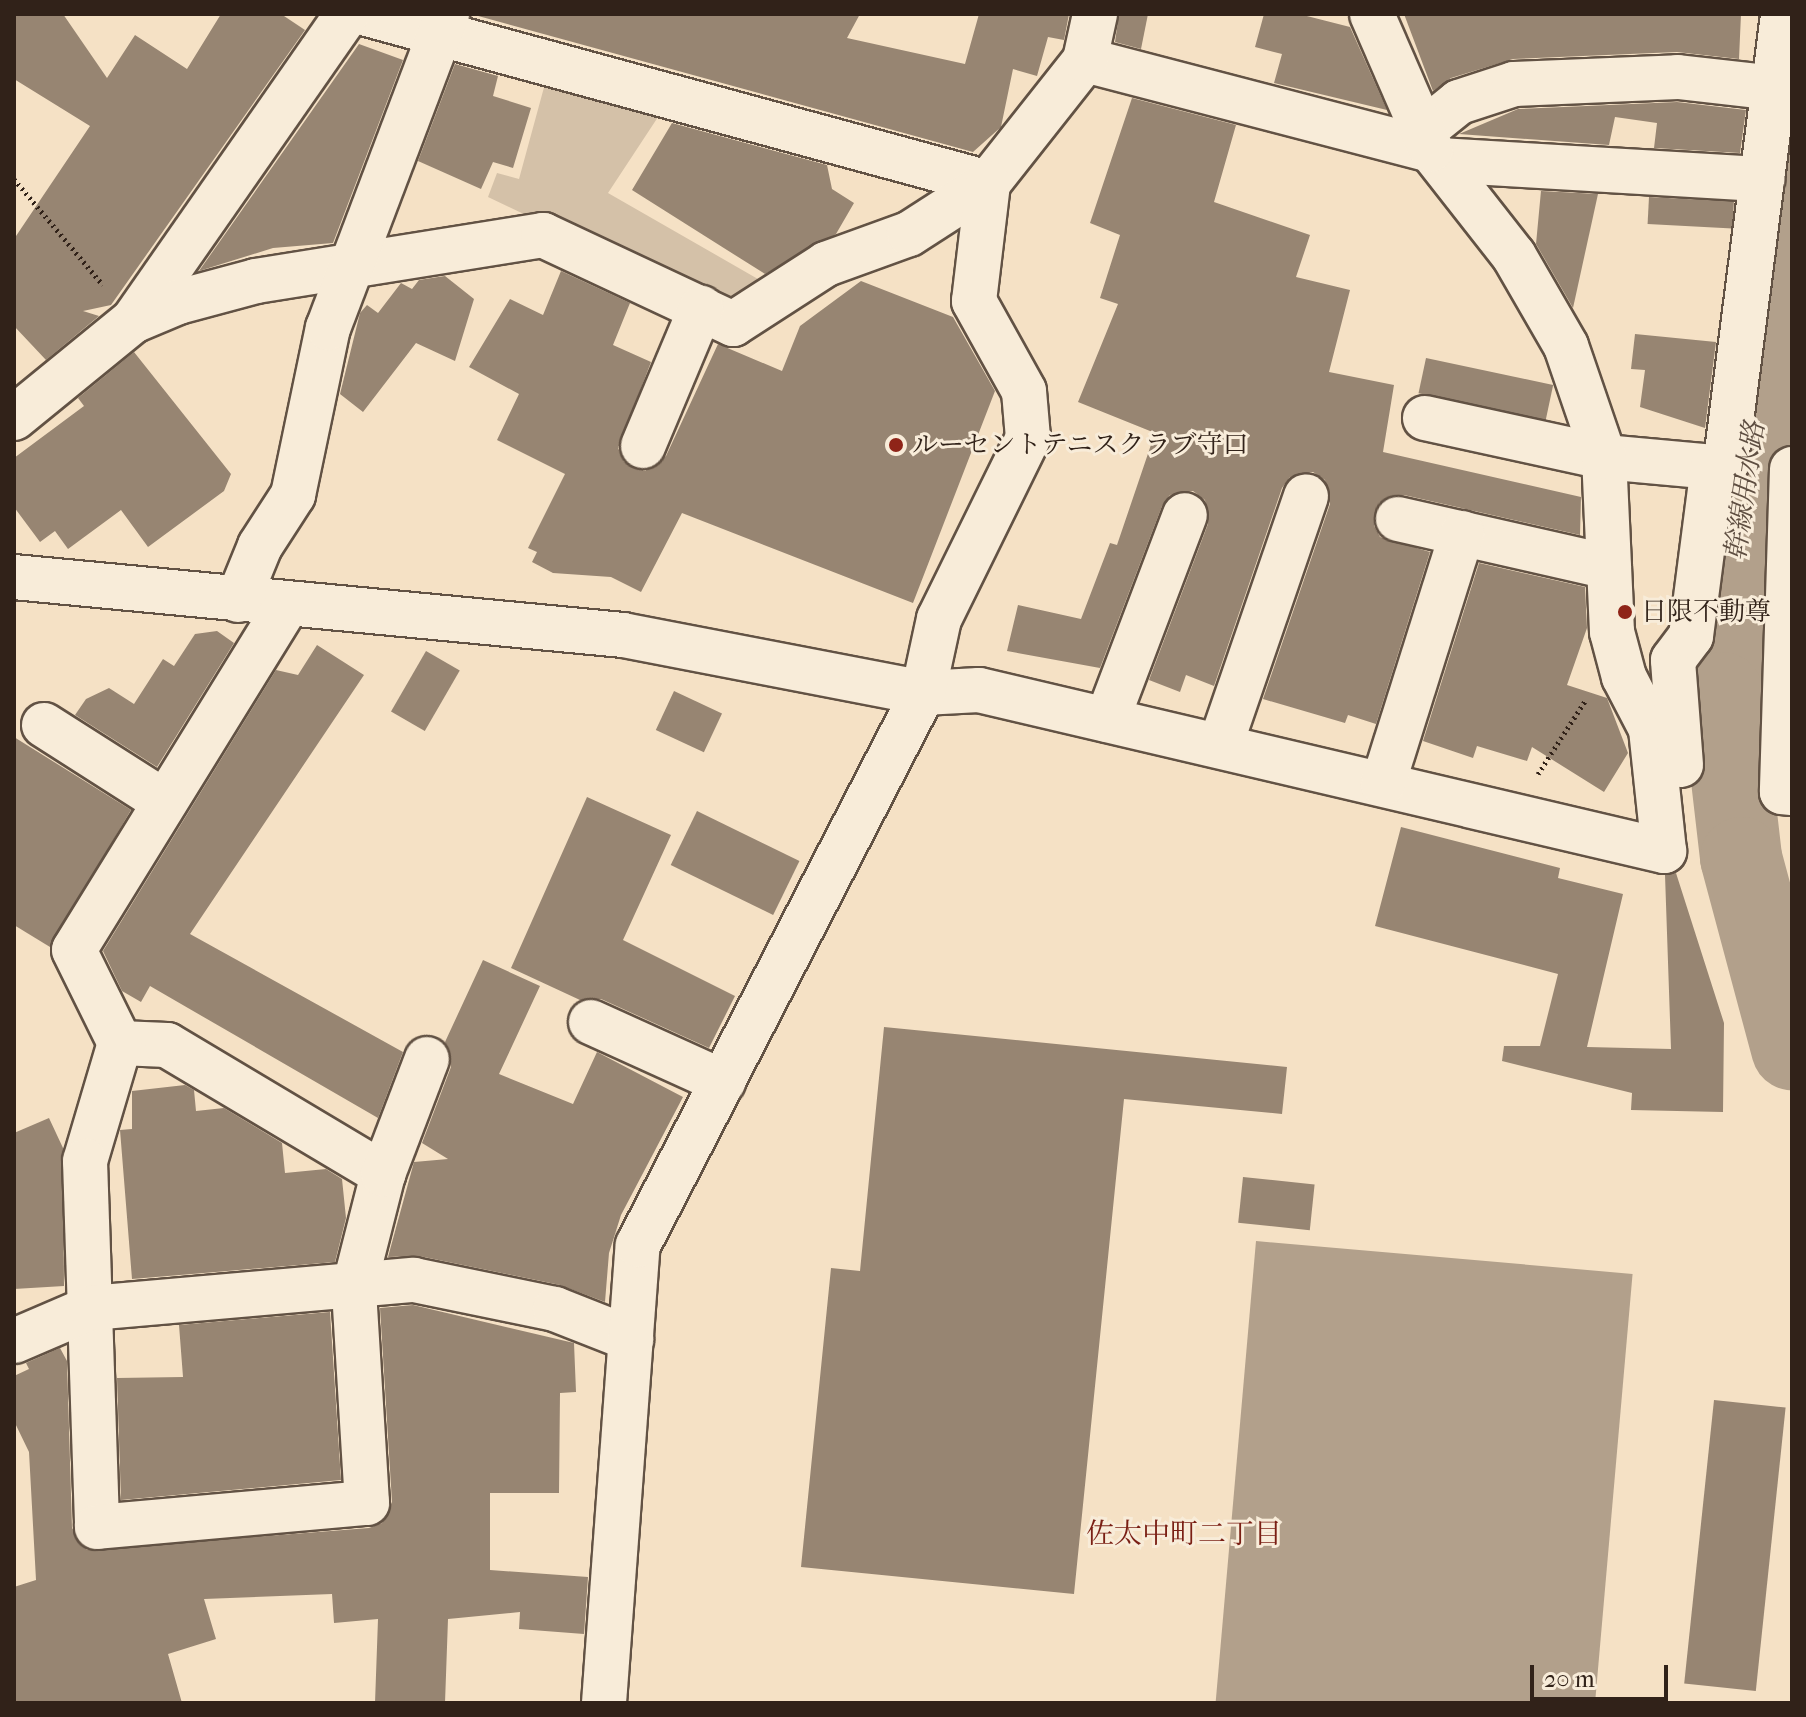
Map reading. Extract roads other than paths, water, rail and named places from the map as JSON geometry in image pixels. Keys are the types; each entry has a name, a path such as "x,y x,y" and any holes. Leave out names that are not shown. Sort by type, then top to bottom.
{"street":[{"path":"14,418 133,321 347,14"},
{"path":"367,14 443,22 988,183"},
{"path":"133,321 256,281 348,269 543,235 733,324 826,264 909,234 988,183 1085,60 1095,14"},
{"path":"14,577 623,635 923,693 979,690 1664,851 1651,729 1617,650 1609,567 1604,457 1566,346 1514,256 1431,147 1372,14"},
{"path":"1681,765 1673,660 1691,636 1724,468 1772,174 1774,88 1783,14"},
{"path":"238,600 260,546 293,495 311,389 348,269 443,22"},
{"path":"1085,60 1431,147 1772,174"},
{"path":"1431,147 1459,102 1514,84 1678,77 1774,88"},
{"path":"604,1703 638,1245 923,693 939,619 1028,438 1024,391 974,301 988,183"},
{"path":"643,446 701,308"},
{"path":"1425,418 1604,457 1789,474 1782,792 1792,793"},
{"path":"1220,746 1306,496"},
{"path":"1107,720 1185,515"},
{"path":"1398,519 1609,567"},
{"path":"1383,784 1462,533"},
{"path":"287,605 74,950 120,1043 85,1161 97,1527 367,1503 354,1288 383,1174 427,1059"},
{"path":"44,725 165,802"},
{"path":"591,1022 723,1082"},
{"path":"120,1043 167,1045 383,1174"},
{"path":"14,1341 91,1308 354,1288 414,1280 555,1309 631,1339"}],"waterway":[{"name":"幹線用水路","path":"1792,167 1722,693 1741,858 1792,1049"}],"place":[{"name":"ルーセントテニスクラブ守口","path":"896,445"},
{"name":"日限不動尊","path":"1625,612"}],"district":[{"name":"佐太中町二丁目","path":"1184,1534"}]}
